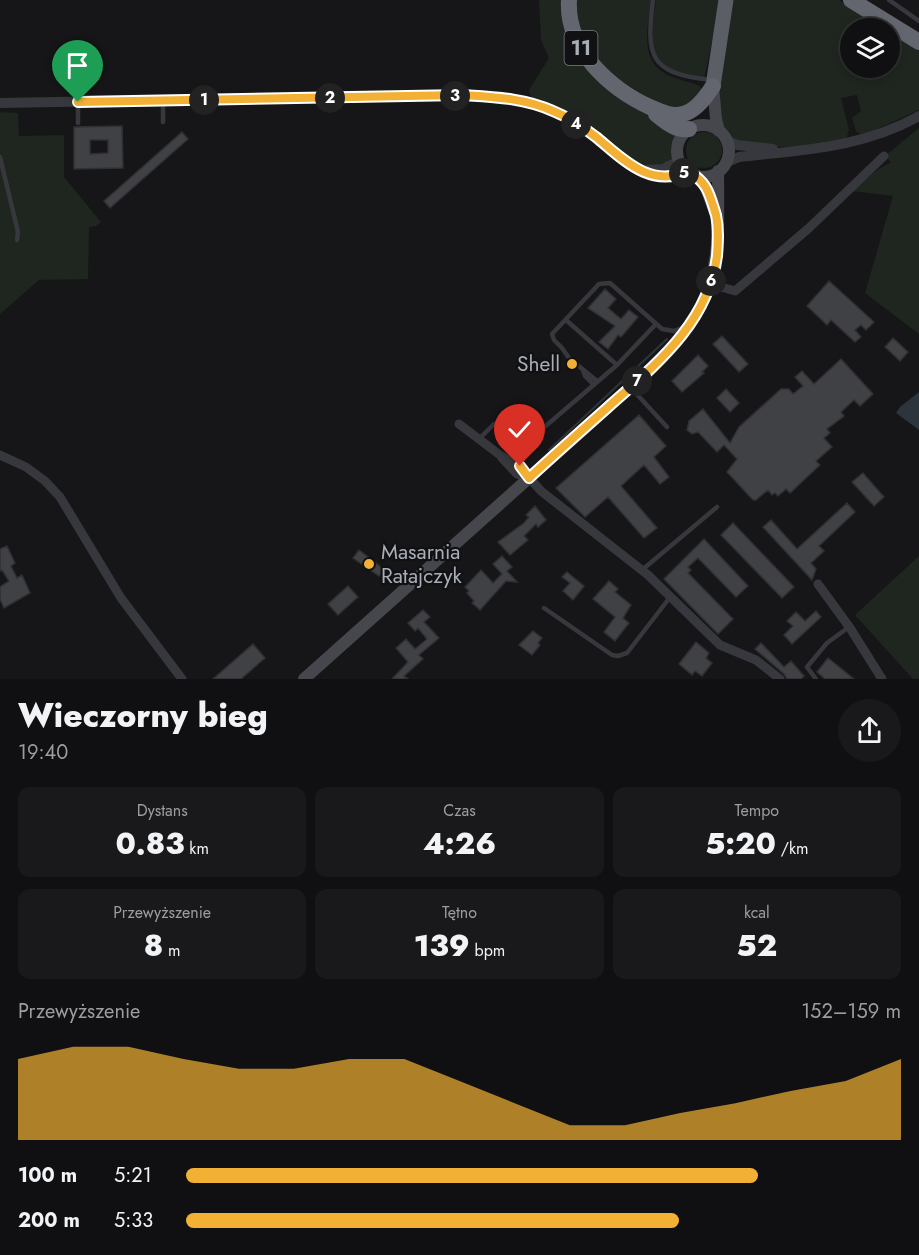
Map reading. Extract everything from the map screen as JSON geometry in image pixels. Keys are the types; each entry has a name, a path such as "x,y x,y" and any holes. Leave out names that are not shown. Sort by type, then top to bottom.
{"highway":[{"name":"11","path":"569,0 574,31 591,62 613,85 672,126 683,130 695,127"},
{"path":"713,83 726,0"},
{"path":"851,0 919,42"},
{"name":"11","path":"644,105 665,113 682,115 695,108 713,83"}],"main road":[{"path":"713,83 695,127 680,140 677,154 679,161 693,174 711,199 718,226"},
{"path":"304,679 669,352 693,321 711,284 716,265 722,167 728,153 716,119 713,83"},
{"path":"695,127 723,136"},
{"path":"693,174 712,175 722,167"}],"street":[{"path":"0,103 463,95 501,97 531,103 572,121 636,170 662,177 693,174"},
{"path":"722,167 739,157 821,149 864,140 898,128 919,116"},
{"path":"723,136 737,145 788,152"},
{"path":"711,284 735,291 809,228 884,156"},
{"path":"636,170 663,169 679,161"},
{"path":"459,424 500,455 519,465 541,491 642,570 720,645 756,660 780,679"},
{"path":"0,455 26,467 45,481 60,497 121,598 182,679"},
{"path":"818,584 882,679"}],"lane":[{"path":"653,0 649,44 657,62 665,68 686,76 713,83"},
{"path":"889,0 919,21"},
{"path":"163,101 163,122"},
{"path":"78,102 78,123"},
{"path":"0,157 18,232 17,240"},
{"path":"595,382 568,358 552,338 553,333 597,285 606,282 662,329 674,331 693,321"},
{"path":"566,320 617,365"},
{"path":"479,439 490,427 500,423 522,438 532,437 617,365 656,324"},
{"path":"630,387 667,427"},
{"path":"642,570 717,507"},
{"path":"544,608 612,655 618,656 627,653 671,596"},
{"path":"816,679 807,667 827,643 849,627"}],"shaded area":[{"path":"539,0 566,0 571,38 678,133 672,162 644,168 531,98 529,90 549,58 541,40"},
{"path":"574,0 652,0 647,40 651,59 664,73 700,86 701,95 673,113 612,75 582,38"},
{"path":"656,0 721,0 704,79 671,69 662,63 656,54 653,32"},
{"path":"732,0 839,0 868,18 840,18 840,78 900,78 900,38 919,50 919,110 862,136 856,131 852,118 861,111 857,95 841,98 849,130 846,140 780,147 744,143 730,138 722,129 718,102 721,66"},
{"path":"0,112 18,113 19,136 64,135 64,177 101,222 89,227 88,279 39,280 0,314"},
{"path":"919,128 919,334 865,293 893,196 852,191 877,170 891,162 885,156"},
{"path":"704,132 717,137 722,150 717,163 704,168 691,163 686,150 691,137"},
{"path":"919,392 919,430 896,413"},
{"path":"919,556 919,679 913,679 855,615"}],"building":[{"path":"122,126 123,168 74,169 74,127","holes":["90,140 108,140 108,153 90,154"]},
{"path":"182,132 188,139 110,208 104,201"},
{"path":"829,281 874,322 866,330 861,325 855,330 861,337 855,342 831,320 827,325 807,306"},
{"path":"605,289 616,299 608,308 621,319 629,310 638,317 621,337 618,335 608,349 599,342 615,326 588,308"},
{"path":"722,336 748,364 739,372 713,344"},
{"path":"893,338 908,352 900,361 885,347"},
{"path":"698,355 708,366 702,372 704,373 682,392 672,381"},
{"path":"841,359 873,394 860,406 854,400 841,412 844,416 827,429 830,433 824,438 832,447 816,461 820,465 790,493 786,489 778,496 775,493 772,495 768,490 753,500 727,472 737,459 724,445 717,452 698,432 692,434 687,430 689,421 703,409 730,443 739,427 781,389 789,389 793,394 803,386 795,377 802,371 814,384"},
{"path":"726,389 739,403 730,412 717,398"},
{"path":"639,415 666,446 654,457 669,477 660,484 644,465 621,486 657,528 644,538 608,497 585,517 556,488"},
{"path":"863,473 884,497 874,506 852,482"},
{"path":"847,503 855,512 819,546 824,551 811,563 816,569 812,580 763,527 771,520 797,549"},
{"path":"535,506 546,520 538,527 536,524 524,536 528,540 510,555 498,542 524,523 529,517 526,515"},
{"path":"733,523 794,587 782,598 721,535"},
{"path":"704,539 748,586 736,597 698,558 688,567 691,570 688,573 733,619 718,634 664,579"},
{"path":"7,546 15,563 11,566 17,578 22,575 30,593 4,608 0,599 0,587 9,581 2,570 0,571 0,549"},
{"name":"Masarnia Ratajczyk","path":"359,550 385,570 379,576 353,558"},
{"path":"502,556 512,567 507,571 517,582 506,581 480,610 472,603 474,601 465,587 481,570 493,583 502,574 493,564"},
{"path":"567,572 584,586 573,600 563,591 570,583 562,577"},
{"path":"609,581 618,589 615,592 631,605 623,618 629,623 615,641 604,632 615,617 593,599"},
{"path":"348,586 358,597 338,615 328,604"},
{"path":"423,610 430,617 424,622 439,638 419,655 423,659 404,676 408,679 392,679 408,662 396,648 406,639 415,649 427,639 418,628 415,631 408,623"},
{"path":"816,611 821,617 792,644 784,635 793,626 787,621 796,612 805,621"},
{"path":"533,631 542,638 538,643 540,645 532,655 519,645"},
{"path":"696,642 709,653 706,658 712,663 702,676 695,671 692,675 679,664"},
{"path":"761,643 784,667 791,661 804,676 801,679 787,679 755,649"},
{"path":"253,644 265,658 241,679 213,679"},
{"path":"828,658 854,679 825,679 817,672"}],"waterway":[{"path":"549,450 667,339"}],"place":[{"name":"Shell","path":"572,364"},
{"name":"Masarnia Ratajczyk","path":"369,564"}],"route":[{"path":"78,102 463,95 501,97 531,103 572,121 593,135 630,166 645,174 670,177 688,171 698,176 711,199 718,226 718,240 716,265 711,284 693,321 669,352 529,478 520,466"}]}
